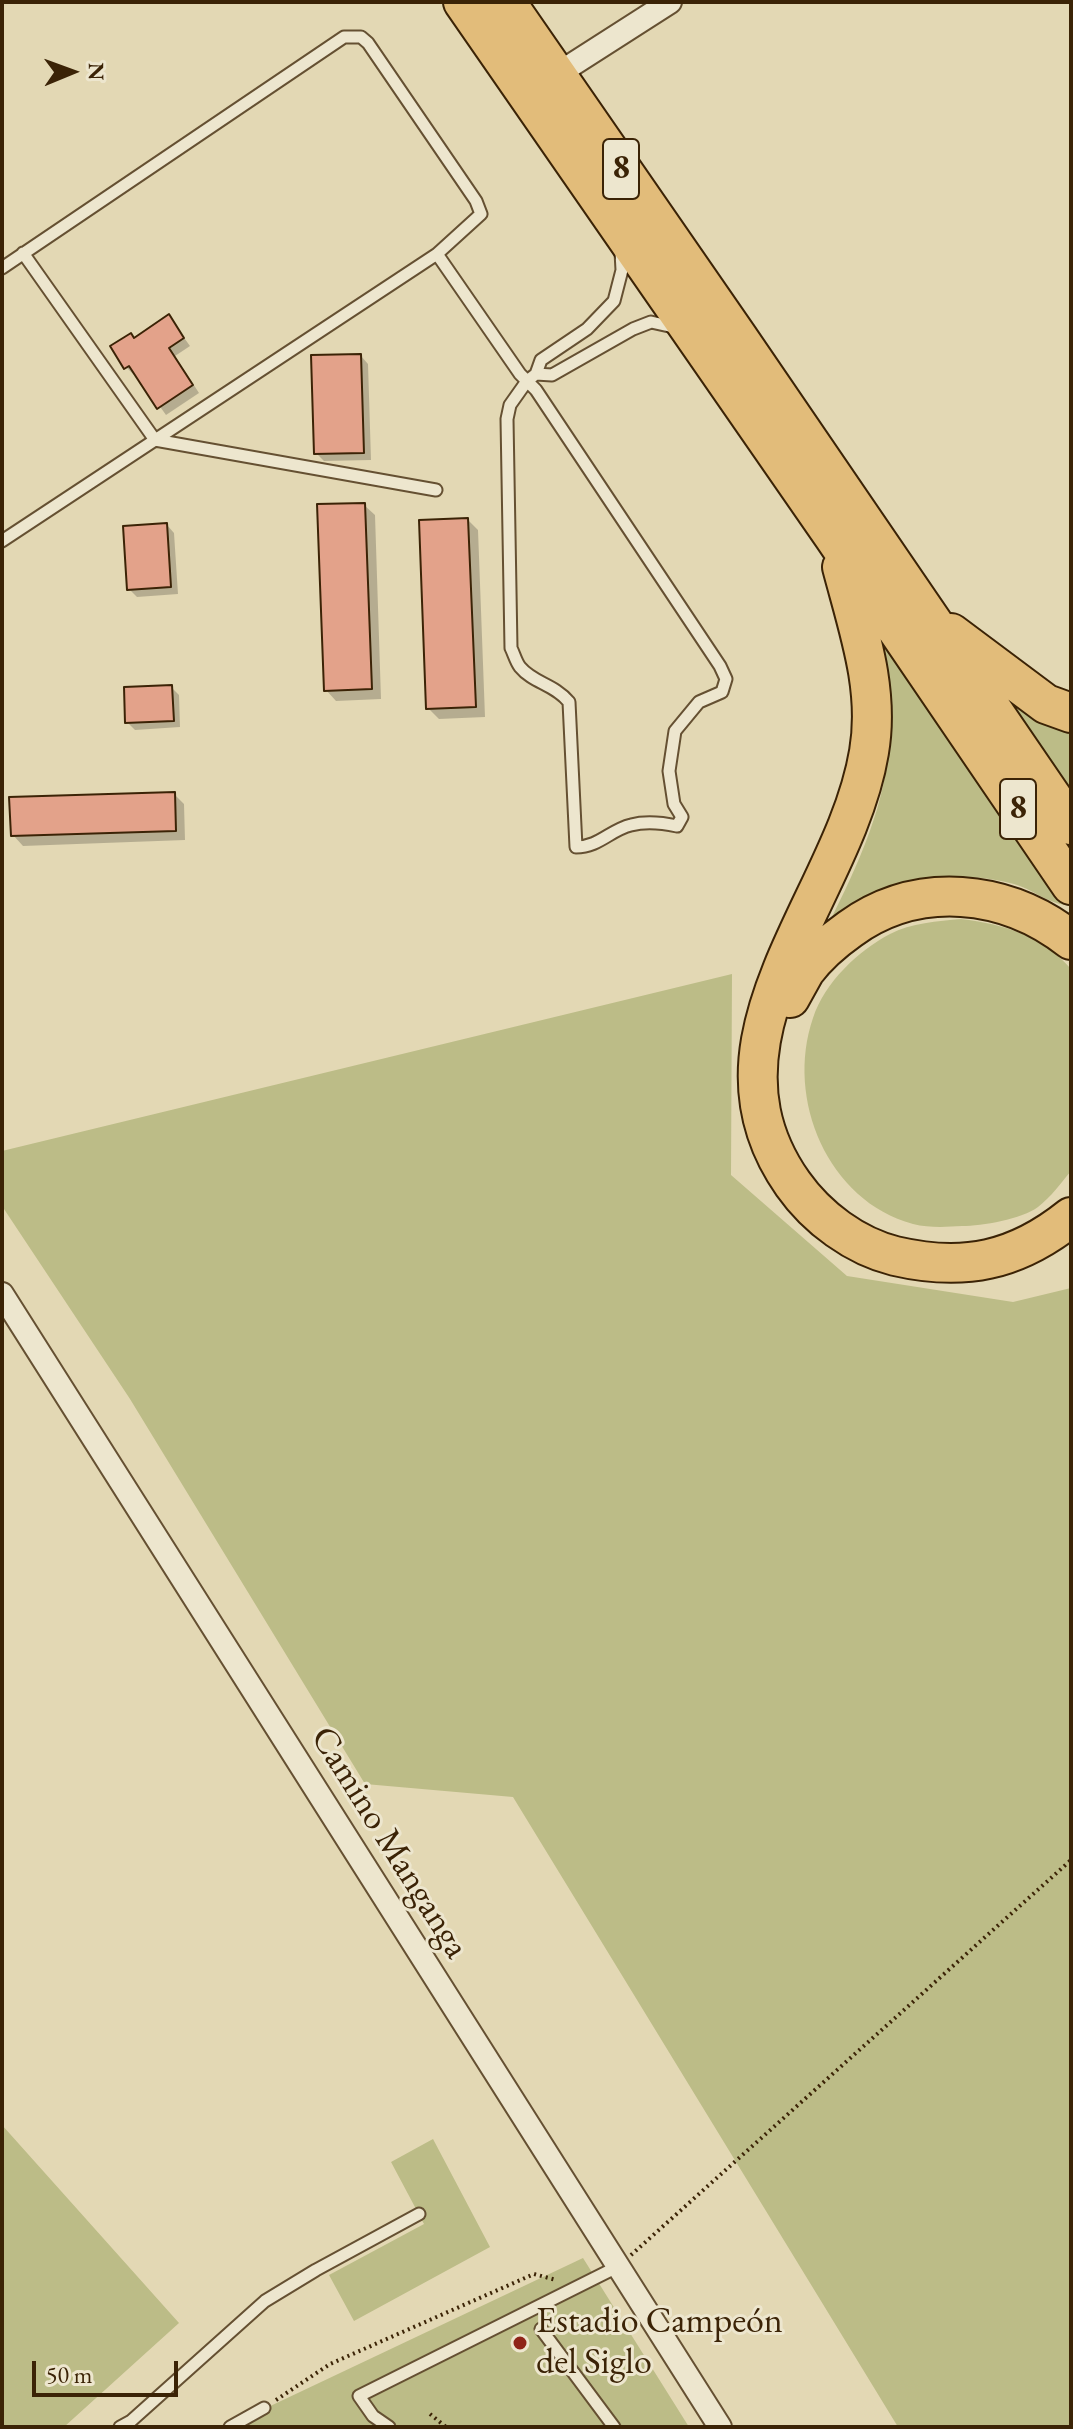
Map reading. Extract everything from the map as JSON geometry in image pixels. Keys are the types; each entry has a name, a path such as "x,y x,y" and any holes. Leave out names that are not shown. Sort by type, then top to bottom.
{"highway":[{"name":"8","path":"463,2 834,537 979,722 1071,825"},
{"name":"8","path":"506,2 930,618 979,722 1071,885"},
{"path":"834,537 871,686 870,750 843,840 777,981 765,1020 757,1057 758,1098 765,1129 778,1163 798,1191 826,1220 854,1239 885,1253 920,1262 956,1264 1019,1251 1051,1222 1071,1193"},
{"path":"930,618 1046,704 1071,713"},
{"path":"1051,1222 960,1243 923,1241 890,1234 835,1208 801,1173 780,1131 772,1083 777,1035 790,998 806,970 832,942 862,921 895,905 923,897 953,895 982,898 1015,907 1042,920 1071,940"}],"street":[{"path":"556,75 670,2"},
{"name":"Camino Manganga","path":"2,1294 720,2427"}],"lane":[{"path":"2,268 344,37 361,37 476,201 481,214 437,254 2,541"},
{"path":"437,254 532,378 562,430 726,679 722,692 699,702 675,731 669,771 674,804 682,817 677,826 659,823 631,825 589,847 576,847 569,702 560,691 519,666 511,648 507,419 510,405 532,378 541,360 587,329 614,301 622,270 620,230"},
{"path":"23,253 155,440 436,490"},
{"path":"532,378 552,375 651,322 689,331"},
{"path":"120,2427 131,2421 265,2301 419,2214"},
{"path":"389,2427 373,2416 359,2396 617,2267"},
{"path":"541,2329 614,2427"},
{"path":"230,2427 264,2408"}],"path":[{"path":"617,2267 1071,1860"},
{"path":"264,2408 330,2364 534,2274 580,2286"},
{"path":"430,2414 446,2427"}],"green space":[{"path":"876,643 884,643 1066,905 1052,902 1014,884 962,877 939,878 895,889 828,925 860,856 884,784 889,723"},
{"path":"983,666 1071,721 1071,792"},
{"path":"961,919 1007,928 1035,940 1071,969 1071,1171 1043,1203 1022,1215 980,1225 925,1226 883,1212 858,1194 837,1170 821,1143 810,1113 805,1081 806,1049 818,1005 834,980 855,959 898,930"},
{"path":"732,974 731,1175 847,1276 1013,1302 1071,1288 1071,2427 898,2427 513,1797 365,1784 130,1399 2,1206 2,1151"},
{"path":"2,2125 179,2323 64,2427 2,2427"},
{"path":"433,2139 490,2247 354,2321 329,2275 424,2224 391,2162"},
{"name":"Estadio Campeón del Siglo","path":"583,2258 689,2427 226,2427"}],"building":[{"path":"169,314 184,338 169,348 193,385 157,409 129,366 124,369 110,346 131,333 134,338"},
{"path":"361,354 364,453 314,454 311,355"},
{"path":"365,503 372,689 324,691 317,504"},
{"path":"468,518 476,707 426,709 419,520"},
{"path":"167,523 171,587 127,590 123,526"},
{"path":"172,685 174,721 125,723 124,687"},
{"path":"175,792 176,831 11,836 9,797"}],"place":[{"name":"Estadio Campeón del Siglo","path":"520,2343"}]}
